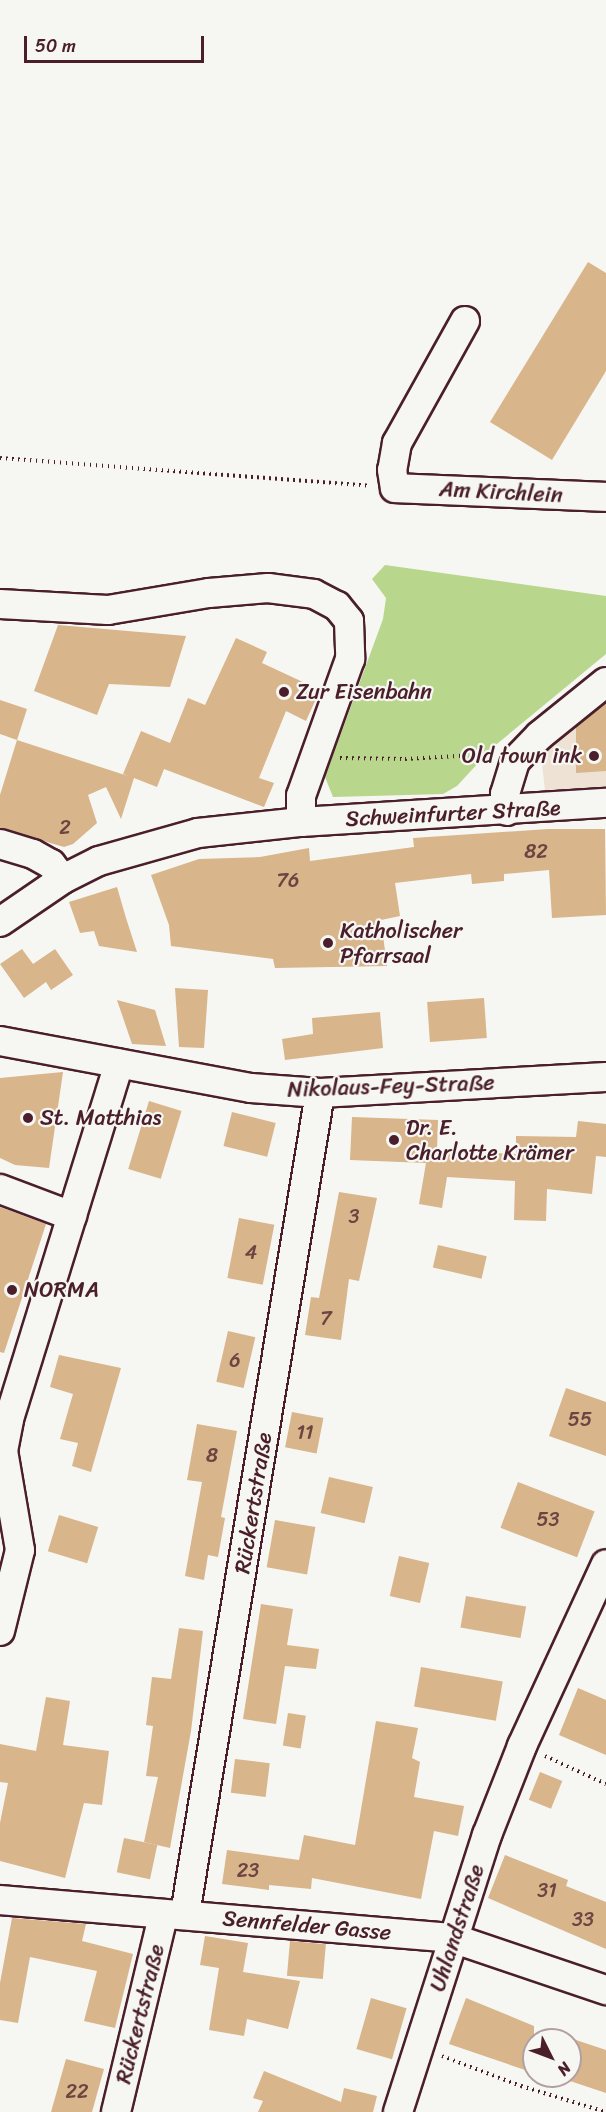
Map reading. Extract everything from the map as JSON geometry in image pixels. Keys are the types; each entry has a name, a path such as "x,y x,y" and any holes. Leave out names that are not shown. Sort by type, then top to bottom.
{"street":[{"path":"395,488 392,470 397,443 465,321"},
{"name":"Am Kirchlein","path":"395,488 606,497"},
{"path":"0,604 108,610 209,593 268,588 314,594 337,606 349,621 350,660 301,796 301,822"},
{"path":"507,811 505,794 515,761 539,736 606,682"},
{"name":"Schweinfurter Straße","path":"0,922 63,879 142,846 198,833 301,822 507,811 606,803"},
{"path":"0,844 33,854 51,864 63,879"},
{"name":"Nikolaus-Fey-Straße","path":"0,1041 251,1088 320,1093 606,1077"},
{"path":"0,1631 10,1545 10,1503 3,1451 5,1417 72,1216 119,1064"},
{"name":"Rückertstraße","path":"116,2112 174,1915 320,1093"},
{"path":"0,1190 72,1216"},
{"name":"Uhlandstraße","path":"398,2112 452,1938 522,1746 606,1564"},
{"name":"Sennfelder Gasse","path":"0,1900 452,1938 606,1990"}],"path":[{"path":"0,458 395,488"},
{"path":"317,752 368,759 487,753 515,761"},
{"path":"522,1746 606,1784"},
{"path":"419,2047 521,2086 606,2112"}],"shaded area":[{"path":"606,693 606,787 545,790 541,755 570,724"}],"green space":[{"path":"385,565 606,596 606,654 492,748 457,786 443,794 333,797 325,777 383,619 386,598 372,579"}],"building":[{"path":"588,262 606,273 606,371 552,460 490,422"},
{"path":"58,625 186,636 170,687 109,684 97,715 34,691"},
{"path":"236,638 267,652 262,663 320,690 306,721 286,711 259,778 274,783 264,807 164,769 157,787 134,778 121,819 106,787 88,795 97,823 73,844 64,847 0,828 0,795 17,740 128,776 123,774 141,731 170,743 188,698 205,705"},
{"path":"0,700 27,709 17,740 0,734"},
{"path":"606,703 606,771 576,773 576,727"},
{"path":"548,829 605,829 606,915 552,918 549,870 504,874 504,881 472,884 471,874 395,883 400,916 381,920 387,966 275,968 273,959 171,946 169,925 151,875 199,859 260,857 309,848 310,861 414,847 413,838"},
{"path":"117,887 137,952 99,946 94,931 80,933 69,902"},
{"path":"22,949 33,964 55,949 73,975 51,990 46,982 24,998 0,964"},
{"path":"175,988 208,990 204,1048 179,1047"},
{"path":"484,998 487,1038 430,1042 427,1002"},
{"path":"117,1000 155,1010 166,1046 132,1044"},
{"path":"380,1012 383,1048 285,1060 282,1039 313,1034 312,1018"},
{"name":"St. Matthias","path":"63,1072 49,1168 15,1165 0,1158 0,1078"},
{"path":"149,1101 182,1111 161,1179 128,1169"},
{"path":"232,1112 276,1123 267,1157 224,1146"},
{"path":"352,1117 438,1120 437,1150 516,1154 516,1136 576,1137 578,1121 606,1124 606,1157 596,1156 592,1194 547,1189 546,1221 514,1220 515,1181 447,1177 442,1208 419,1204 426,1163 350,1160"},
{"path":"339,1192 377,1198 359,1281 349,1279 341,1340 305,1335 311,1297 319,1298"},
{"name":"NORMA","path":"0,1207 46,1224 4,1353 0,1352"},
{"path":"239,1218 274,1225 263,1285 227,1278"},
{"path":"438,1245 487,1256 482,1279 433,1267"},
{"path":"228,1331 255,1337 244,1388 216,1382"},
{"path":"59,1355 121,1368 91,1472 72,1466 78,1443 60,1439 73,1394 50,1387"},
{"path":"566,1388 606,1402 606,1456 549,1436"},
{"path":"292,1412 323,1418 317,1453 285,1447"},
{"path":"197,1424 237,1431 221,1517 225,1518 218,1557 208,1555 204,1580 185,1576 202,1482 187,1480"},
{"path":"329,1477 373,1487 365,1523 321,1513"},
{"path":"518,1482 595,1511 577,1557 500,1528"},
{"path":"59,1515 98,1527 87,1563 48,1551"},
{"path":"275,1520 315,1527 307,1574 267,1567"},
{"path":"399,1556 429,1563 420,1603 390,1596"},
{"path":"466,1596 526,1607 521,1638 460,1628"},
{"path":"261,1604 293,1609 287,1645 319,1649 316,1669 285,1666 276,1724 243,1719"},
{"path":"179,1628 203,1631 191,1731 170,1848 144,1842 158,1777 146,1776 153,1726 146,1725 152,1677 171,1679"},
{"path":"421,1667 503,1681 496,1721 414,1706"},
{"path":"578,1688 606,1700 606,1755 559,1735"},
{"path":"46,1697 70,1701 63,1745 109,1751 102,1805 84,1803 65,1878 0,1861 0,1823 8,1783 0,1782 0,1744 36,1751"},
{"path":"288,1713 306,1716 301,1748 283,1746"},
{"path":"376,1721 418,1728 412,1758 420,1762 414,1797 464,1806 458,1836 434,1831 421,1899 312,1878 311,1889 269,1885 269,1890 222,1884 227,1850 299,1860 304,1835 355,1845"},
{"path":"235,1759 270,1763 266,1797 231,1793"},
{"path":"540,1772 562,1781 551,1809 529,1800"},
{"path":"124,1838 157,1845 150,1879 117,1872"},
{"path":"505,1855 568,1880 566,1886 606,1902 606,1949 488,1898"},
{"path":"12,1918 86,1924 82,1941 133,1954 115,2028 84,2021 97,1971 30,1957 18,2023 0,2020 0,1983"},
{"path":"205,1936 248,1943 243,1972 300,1981 288,2029 247,2019 244,2036 209,2030 219,1968 200,1965"},
{"path":"290,1941 326,1944 323,1979 287,1976"},
{"path":"371,1998 407,2008 392,2059 356,2049"},
{"path":"466,1998 534,2026 534,2028 522,2028 522,2069 449,2044"},
{"path":"582,2042 606,2050 606,2093 582,2085"},
{"path":"66,2059 104,2069 92,2112 51,2112"},
{"path":"264,2071 341,2102 344,2088 377,2096 373,2112 258,2112 263,2101 253,2098"}],"place":[{"name":"Zur Eisenbahn","path":"284,692"},
{"name":"Old town ink","path":"594,756"},
{"name":"Katholischer Pfarrsaal","path":"328,943"},
{"name":"St. Matthias","path":"28,1118"},
{"name":"Dr. E. Charlotte Krämer","path":"394,1140"},
{"name":"NORMA","path":"12,1290"}]}
